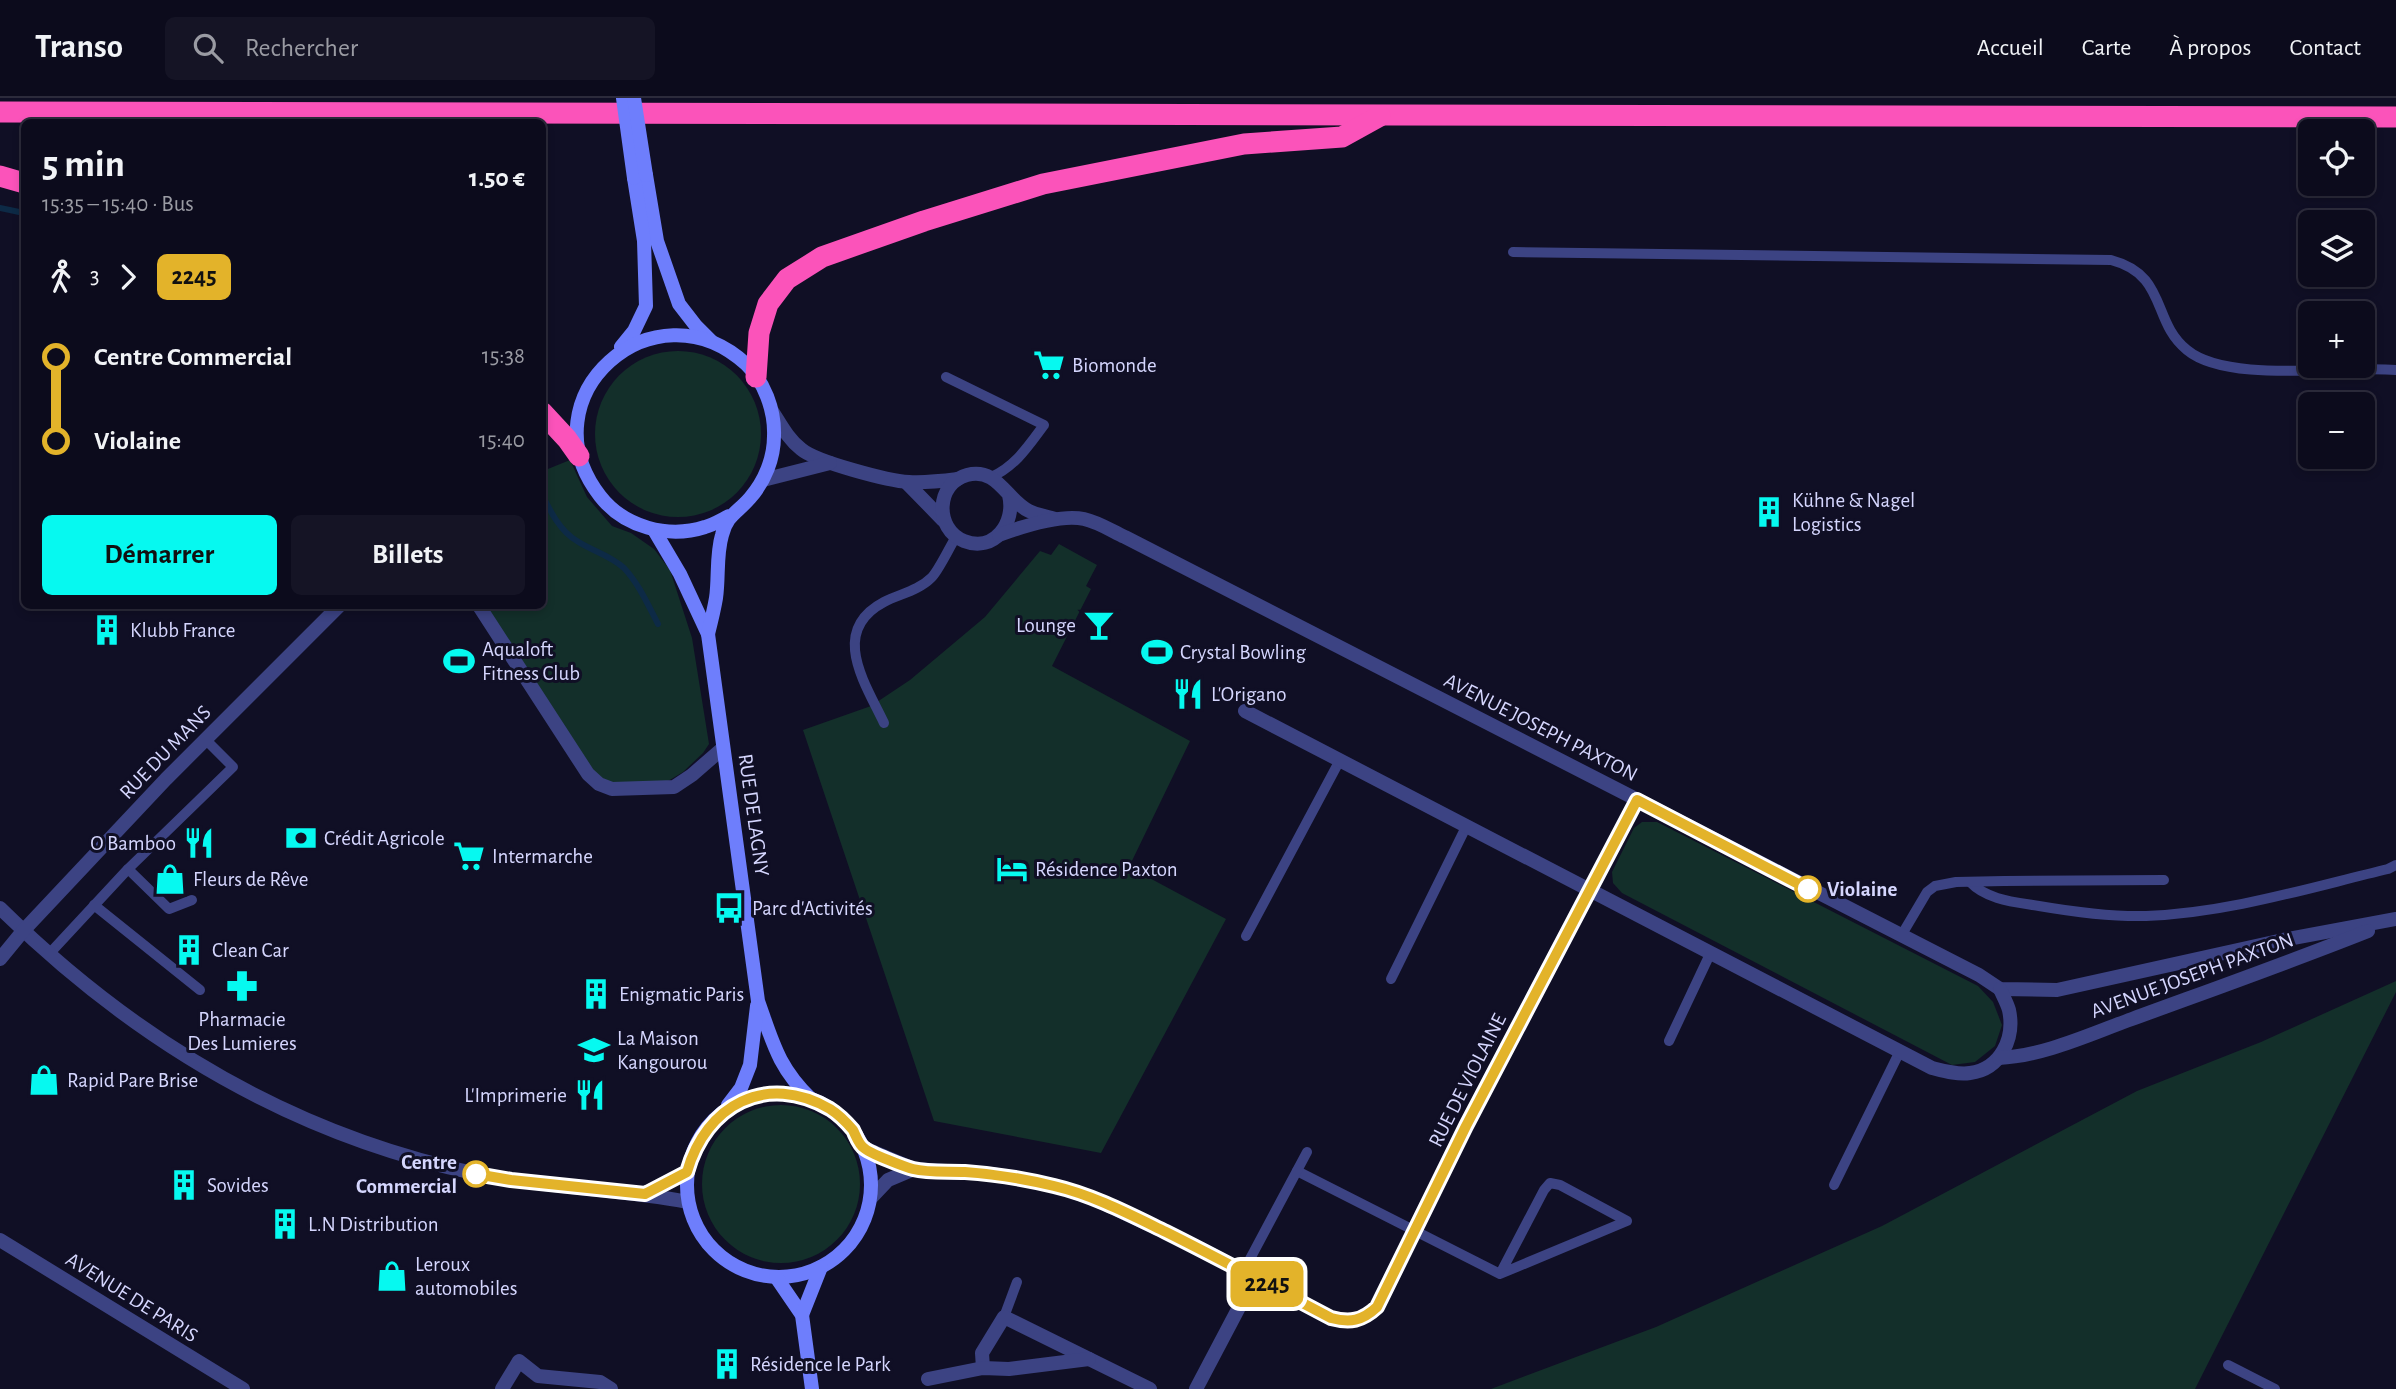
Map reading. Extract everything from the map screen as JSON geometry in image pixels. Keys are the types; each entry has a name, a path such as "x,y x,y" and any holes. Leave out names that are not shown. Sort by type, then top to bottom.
{"highway":[{"path":"0,112 2396,117"},
{"path":"756,377 759,333 768,304 787,279 822,257 924,221 1043,184 1244,144 1342,137 1383,115"},
{"path":"0,176 21,182"},
{"path":"546,417 579,456"}],"main road":[{"path":"623,98 657,241 679,304 712,342"},
{"path":"612,357 634,343 660,336 687,335 712,342 733,353 756,377 764,389 772,411 775,435 763,480 749,500 729,516 705,527 680,532 654,530 628,520 606,504 589,482 579,456 576,429 581,402 593,377 635,331 646,306 634,98"},
{"name":"RUE DE LAGNY","path":"708,634 716,598 721,536 729,516"},
{"name":"RUE DE LAGNY","path":"654,530 680,575 708,634 758,1001 778,1057 792,1081 811,1099"},
{"name":"RUE DE LAGNY","path":"720,1115 741,1088 750,1065 758,1001"},
{"path":"788,1094 811,1099 833,1111 851,1127 863,1148 870,1172 871,1198 865,1219 854,1239 838,1257 821,1267 799,1275 776,1277 745,1271 718,1255 698,1231 688,1202 687,1172 693,1151 704,1131 720,1115 740,1102 764,1095 788,1094"},
{"path":"802,1315 821,1267"},
{"path":"776,1277 802,1315 812,1389"}],"street":[{"path":"772,411 788,437 803,452 830,464 906,482 929,483 980,474 999,482 1009,495 1011,512 999,535 989,541 966,542 956,537 906,482"},
{"path":"763,480 830,464"},
{"path":"943,520 943,497 949,486 958,479"},
{"name":"AVENUE JOSEPH PAXTON","path":"1009,495 1028,511 1058,520"},
{"name":"AVENUE JOSEPH PAXTON","path":"999,535 1016,528 1058,520 1084,519 1125,537 1979,975 2000,989 2057,990 2283,940 2396,919"},
{"name":"RUE DU MANS","path":"0,959 23,931 206,740 337,609"},
{"path":"481,609 588,774 599,784 612,789 674,787 723,748"},
{"name":"AVENUE JOSEPH PAXTON","path":"1245,711 1932,1068 1952,1073 1971,1073 1988,1068 1999,1058 2019,1057 2087,1035 2290,962 2396,919"},
{"name":"RUE DE VIOLAINE","path":"1249,1274 1331,1318 1345,1322 1368,1316 1377,1307 1466,1126 1637,800"},
{"path":"0,908 107,1003 167,1045 230,1084 325,1126 387,1150 477,1174 645,1194 688,1202"},
{"path":"1999,1058 2007,1045 2010,1030 2009,1009 2000,989"},
{"path":"863,1148 914,1169 992,1174 1056,1186 1151,1224 1249,1274 1196,1389"},
{"path":"871,1198 888,1180 914,1169"},
{"path":"645,1194 687,1172"},
{"name":"AVENUE DE PARIS","path":"0,1240 243,1389"},
{"path":"983,1368 982,1353 1004,1317 1150,1389"},
{"path":"928,1379 983,1368 1009,1370 1091,1359"},
{"path":"502,1389 519,1361 538,1376 600,1382 611,1389"}],"lane":[{"path":"1513,252 2111,260 2124,263 2147,280 2176,339 2187,351 2207,362 2246,370 2396,370"},
{"path":"946,377 1044,425 1024,452 999,474 991,477"},
{"path":"884,723 855,662 853,646 862,618 883,602 911,592 933,577 956,537"},
{"path":"50,953 128,869 233,766 206,740"},
{"path":"1246,936 1340,760"},
{"path":"1391,979 1467,825"},
{"path":"1970,882 1979,891 2021,903 2101,915 2144,916 2228,907 2396,865"},
{"path":"128,869 169,909 192,900"},
{"path":"1901,936 1927,892 1935,886 1970,882 2164,880"},
{"path":"94,905 200,990"},
{"path":"1669,1041 1711,952"},
{"path":"1835,1185 1900,1051"},
{"path":"1249,1274 1307,1152"},
{"path":"1297,1171 1500,1274 1627,1221 1560,1185 1550,1183 1500,1274"},
{"path":"1004,1317 1017,1282"},
{"path":"2228,1365 2275,1389"}],"green space":[{"path":"678,351 710,357 737,375 755,402 761,434 755,466 737,493 710,511 678,517 646,511 619,493 601,466 595,434 601,402 619,375 646,357"},
{"path":"570,460 587,497 612,526 631,533 654,549 670,570 692,638 709,744 683,772 668,781 611,783 596,776 487,609 546,609 546,470"},
{"path":"1059,544 1097,565 1086,586 1091,589 1052,666 1190,741 1129,867 1226,919 1101,1153 934,1121 803,730 871,706 910,680 985,617 1040,551 1051,555"},
{"path":"1642,822 1657,822 1978,986 1993,1002 2002,1025 1995,1046 1975,1062 1952,1065 1622,893 1613,883 1612,872 1634,828"},
{"path":"2396,981 2396,992 2195,1389 1491,1389 1656,1327 1882,1226 2137,1091 2261,1042"},
{"path":"781,1105 811,1111 837,1128 854,1154 860,1184 854,1214 837,1240 811,1257 781,1263 751,1257 725,1240 708,1214 702,1184 708,1154 725,1128 751,1111"}],"waterway":[{"path":"0,208 21,212"},
{"path":"546,503 565,532 624,568 639,588 658,624"}],"bus line":[{"name":"2245","path":"476,1174 645,1194 687,1172 693,1151 704,1131 720,1115 740,1102 764,1095 788,1094 811,1099 833,1111 851,1127 863,1148 914,1169 992,1174 1056,1186 1094,1199 1151,1224 1331,1318 1345,1322 1356,1321 1368,1316 1377,1307 1466,1126 1637,800 1808,889"}],"place":[{"name":"Biomonde","path":"1049,365"},
{"name":"Kühne & Nagel Logistics","path":"1769,512"},
{"name":"Lounge","path":"1099,625"},
{"name":"Klubb France","path":"107,630"},
{"name":"Crystal Bowling","path":"1157,652"},
{"name":"Aqualoft Fitness Club","path":"459,661"},
{"name":"L'Origano","path":"1188,694"},
{"name":"Crédit Agricole","path":"301,838"},
{"name":"O Bamboo","path":"199,843"},
{"name":"Intermarche","path":"469,856"},
{"name":"Résidence Paxton","path":"1012,869"},
{"name":"Fleurs de Rêve","path":"170,879"},
{"name":"Violaine","path":"1808,889"},
{"name":"Parc d'Activités","path":"729,908"},
{"name":"Clean Car","path":"189,950"},
{"name":"Pharmacie Des Lumieres","path":"242,986"},
{"name":"Enigmatic Paris","path":"596,994"},
{"name":"La Maison Kangourou","path":"594,1050"},
{"name":"Rapid Pare Brise","path":"44,1080"},
{"name":"L'Imprimerie","path":"590,1095"},
{"name":"Centre Commercial","path":"476,1174"},
{"name":"Sovides","path":"184,1185"},
{"name":"L.N Distribution","path":"285,1224"},
{"name":"Leroux automobiles","path":"392,1276"},
{"name":"Résidence le Park","path":"727,1364"}]}
